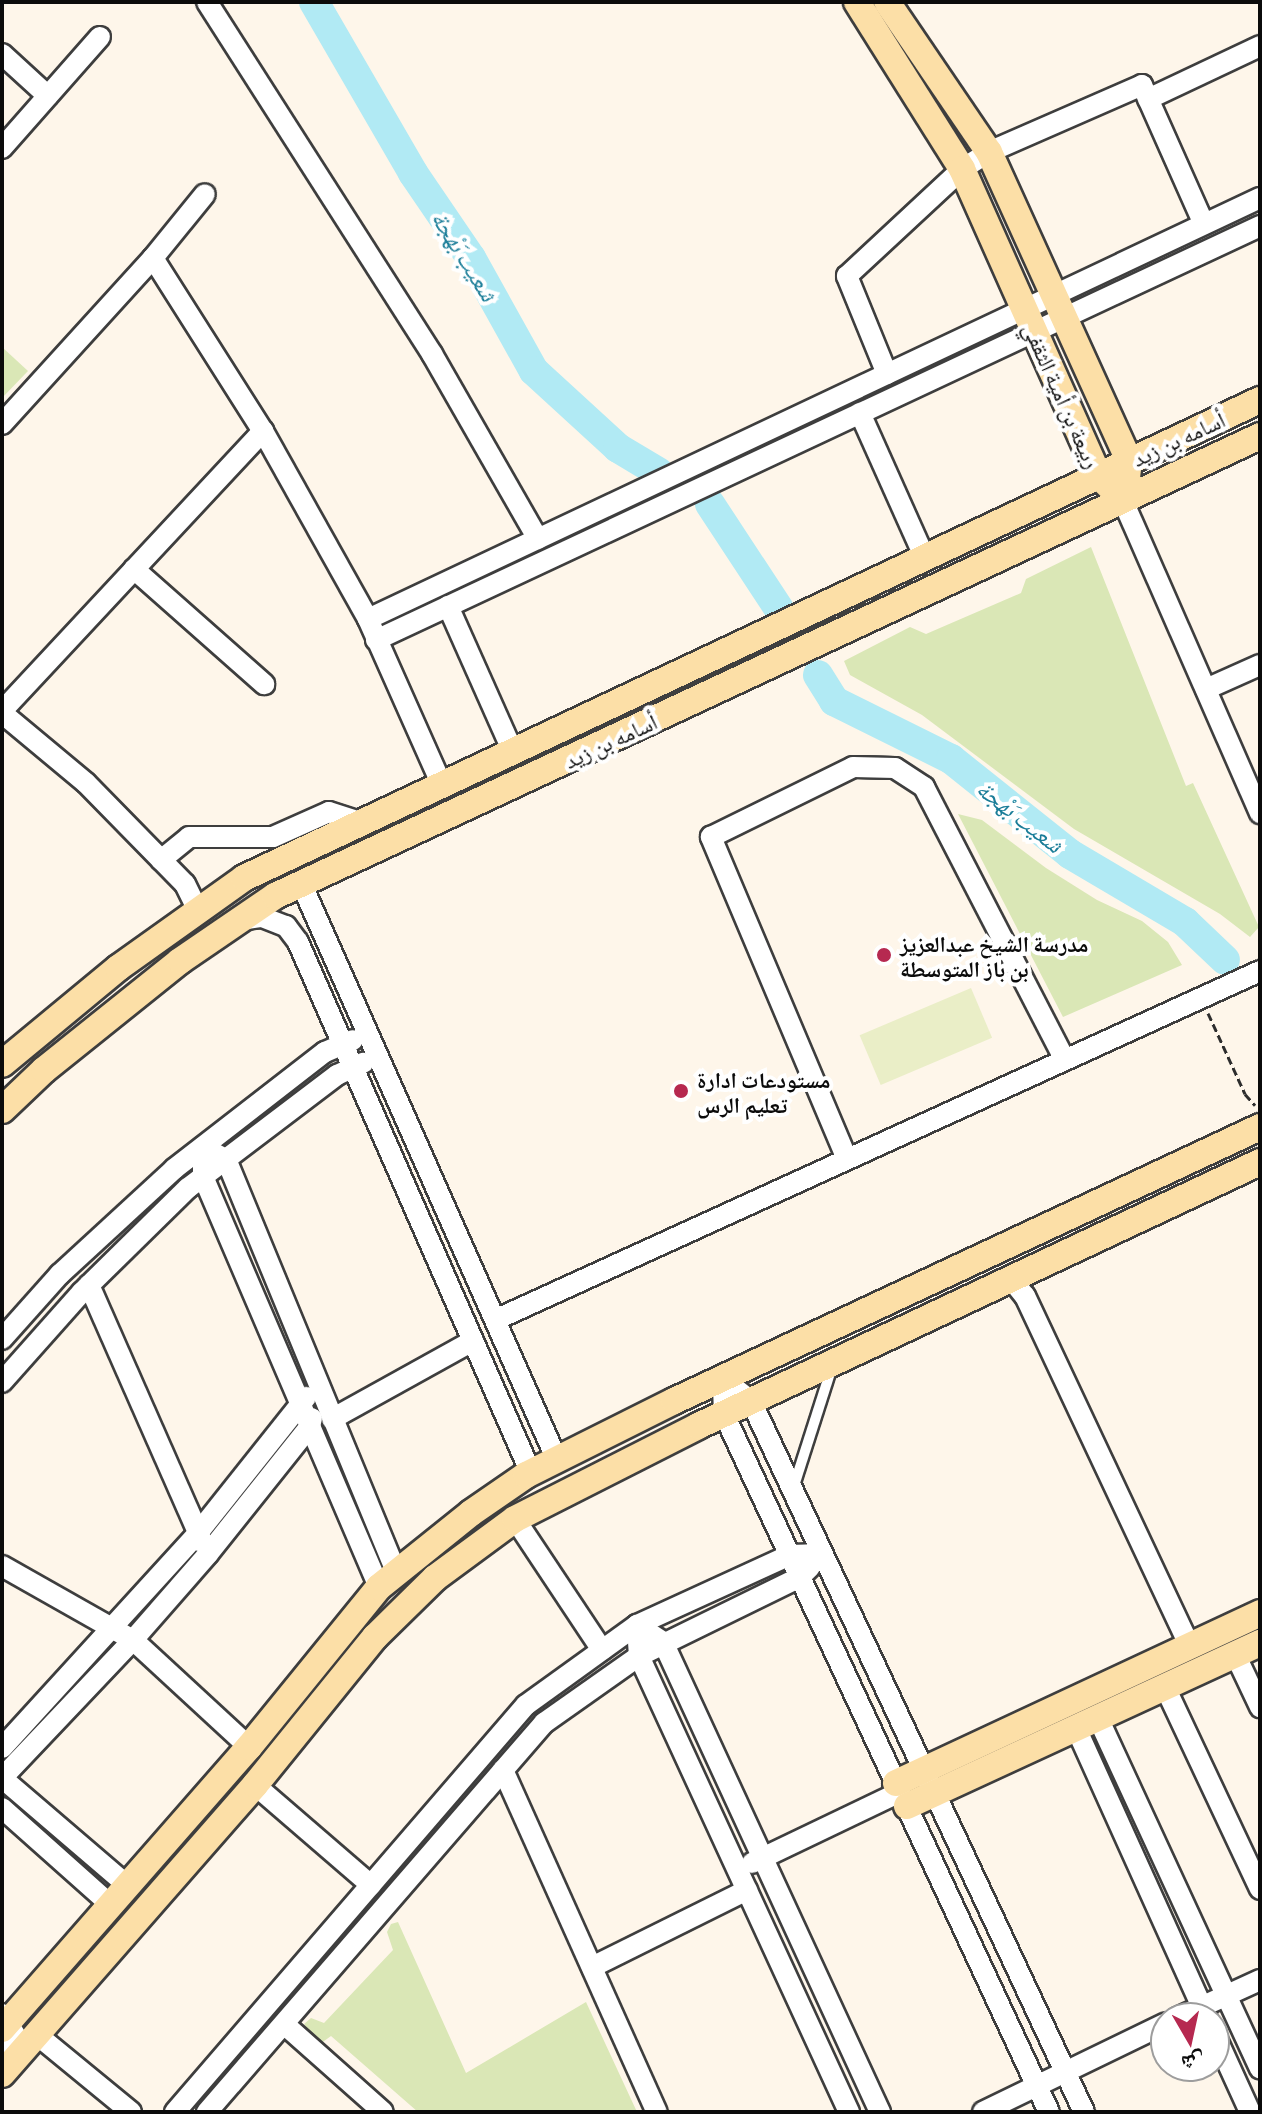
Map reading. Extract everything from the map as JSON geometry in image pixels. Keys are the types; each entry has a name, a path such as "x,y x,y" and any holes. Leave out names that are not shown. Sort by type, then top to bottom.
{"street":[{"path":"207,2 432,354 538,539"},
{"name":"ربيعة بن أمية الثقفي","path":"857,2 962,169 1099,476 1123,501"},
{"name":"ربيعة بن أمية الثقفي","path":"887,2 989,152 1129,461 1123,501"},
{"path":"2,148 100,37"},
{"path":"1148,99 1260,46"},
{"path":"2,54 48,96"},
{"path":"887,374 847,276 962,169 989,152 1142,85 1204,224"},
{"path":"2,424 153,258 205,194"},
{"path":"376,640 860,413 1060,306 1204,224 1260,198"},
{"path":"1060,306 1260,226"},
{"path":"153,258 263,431 368,619 442,785"},
{"path":"368,619 887,374 1029,321"},
{"name":"أسامه بن زيد","path":"2,1064 25,1042 197,909 244,878 1260,400"},
{"path":"860,413 925,558"},
{"path":"197,909 185,884 86,783 2,712 263,431"},
{"name":"أسامه بن زيد","path":"2,1110 44,1070 180,961 301,883 1260,436"},
{"path":"1123,501 1260,813"},
{"path":"134,569 264,684"},
{"path":"448,606 513,752"},
{"path":"1206,689 1260,665"},
{"path":"847,1159 711,837 853,767 895,768 924,787 1065,1060"},
{"path":"161,860 189,837 273,837 329,812 362,823"},
{"path":"301,883 557,1460"},
{"path":"240,920 262,917 286,926 298,942 531,1473"},
{"path":"495,1320 1260,971"},
{"path":"2,1339 60,1274 203,1147 325,1052 368,1033"},
{"path":"25,1042 44,1070"},
{"path":"2,1382 89,1285 203,1177 337,1075 378,1056"},
{"path":"2,2074 13,2032 120,1895 249,1747 387,1578 531,1473 723,1379 1260,1127"},
{"path":"203,1147 226,1159 332,1419 387,1578"},
{"path":"203,1147 203,1177 310,1426 387,1578"},
{"path":"13,2032 255,1785 375,1637 435,1578 515,1519 751,1401 1260,1162"},
{"path":"1011,1279 1025,1296 1190,1646"},
{"path":"89,1285 208,1554"},
{"path":"332,1419 473,1341"},
{"path":"723,1379 751,1401 1084,2112"},
{"path":"723,1379 724,1414 1049,2112"},
{"path":"2,1748 198,1533 299,1401 319,1389"},
{"path":"120,1895 2,1778 133,1640 208,1554 310,1426 319,1389"},
{"path":"515,1519 602,1650"},
{"path":"175,2112 526,1705 637,1625 790,1555 822,1554"},
{"path":"207,2112 544,1723 663,1642 800,1577 822,1554"},
{"path":"2,1566 133,1640 249,1747"},
{"path":"929,1782 1190,1646 1260,1613"},
{"path":"637,1625 663,1642 880,2112"},
{"path":"637,1625 639,1656 849,2112"},
{"path":"738,1870 901,1794 1087,1723 1253,1647 1260,1707"},
{"path":"1165,1687 1260,1889"},
{"path":"1087,1723 1260,2068"},
{"path":"1087,1723 1201,2002"},
{"path":"503,1770 657,2112"},
{"path":"255,1785 371,1885"},
{"path":"2,1808 120,1895"},
{"path":"592,1967 747,1890"},
{"path":"1217,2002 1260,1980"},
{"path":"284,2024 383,2112"},
{"path":"983,2112 1150,2030"},
{"path":"13,2032 131,2112"},
{"path":"1230,2068 1250,2112"}],"lane":[{"path":"792,1491 833,1363"}],"path":[{"path":"1202,997 1245,1094 1260,1111"}],"green space":[{"path":"2,347 28,371 2,398"},
{"path":"1091,547 1186,786 1193,783 1259,927 1250,937 1220,914 1074,829 922,715 850,675 844,661 910,627 926,634 1021,593 1026,579"},
{"path":"958,814 982,820 1046,868 1097,900 1142,921 1168,942 1182,965 1063,1017"},
{"path":"971,988 992,1038 881,1085 860,1035"},
{"path":"398,1922 466,2073 586,2002 637,2112 418,2112 331,2036 320,2044 304,2024 311,2018 324,2023 393,1950 387,1932 391,1924"}],"waterway":[{"name":"شعيب بَهْجة","path":"314,2 413,173 471,258 534,371 618,448 658,472"},
{"name":"شعيب بَهْجة","path":"710,504 779,609"},
{"name":"شعيب بَهْجة","path":"818,675 834,701 951,759 1070,854 1185,922 1225,960"}],"place":[{"name":"مدرسة الشيخ عبدالعزيز بن باز المتوسطة","path":"884,955"},
{"name":"مستودعات ادارة تعليم الرس","path":"681,1091"}]}
